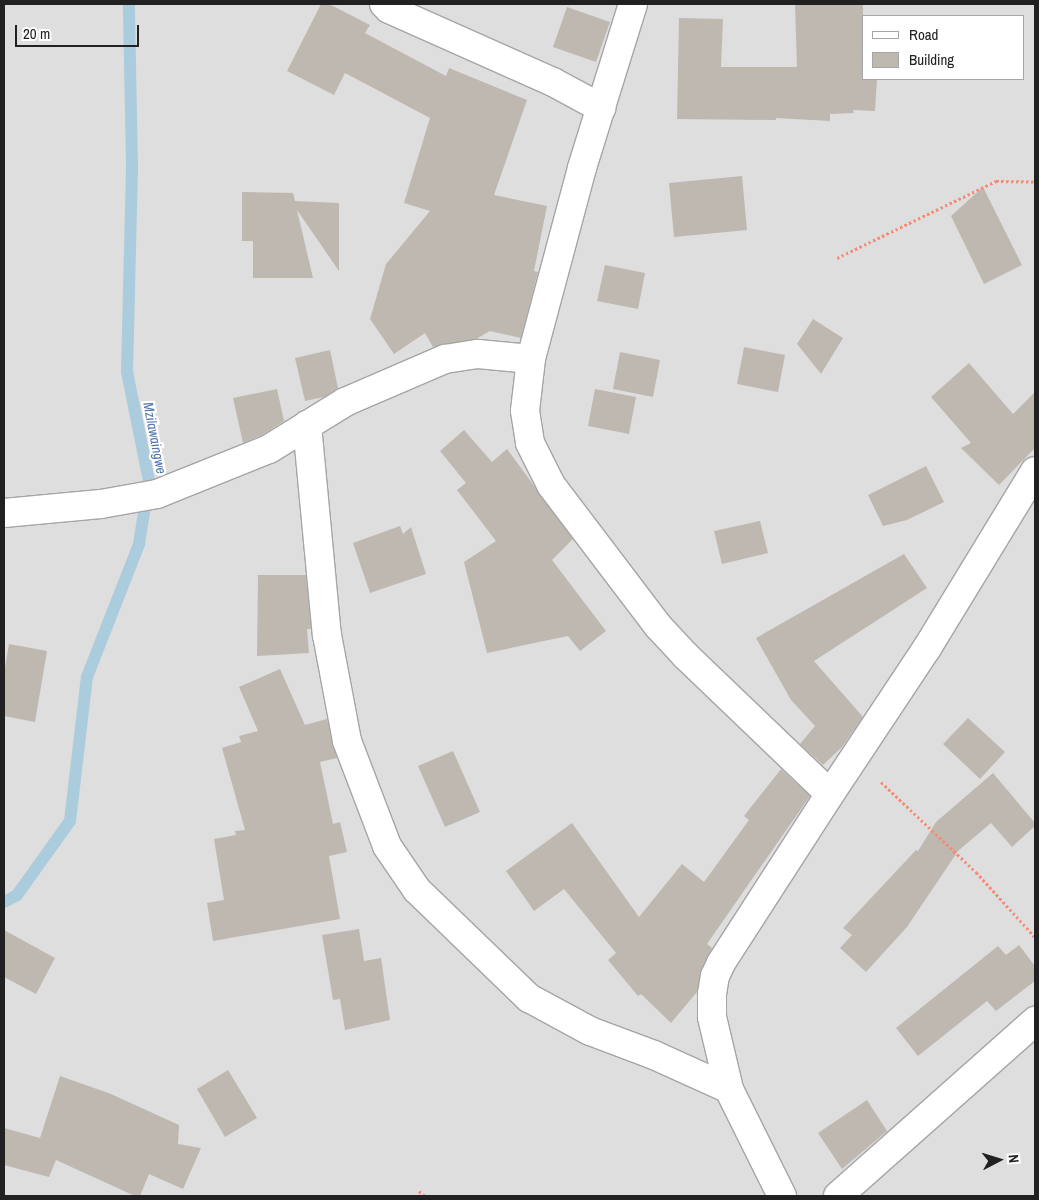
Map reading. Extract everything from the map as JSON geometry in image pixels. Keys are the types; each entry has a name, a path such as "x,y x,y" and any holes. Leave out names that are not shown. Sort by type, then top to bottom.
{"street":[{"path":"384,4 389,9 553,82 600,108"},
{"path":"633,4 582,168 531,360 525,411 530,443 551,485 658,626 686,656 830,794"},
{"path":"4,513 101,504 148,495 269,449 345,402 445,359 478,354 531,360"},
{"path":"306,425 327,635 347,741 387,846 417,890 465,939 528,998 590,1031 654,1055 729,1088"},
{"path":"782,1196 729,1088 712,1017 712,994 715,976 721,963 830,794 927,648 1035,471"},
{"path":"838,1196 1035,1021"}],"path":[{"path":"837,258 996,181 1035,182"},
{"path":"855,758 976,872 1035,937"},
{"path":"419,1191 425,1196"}],"shaded area":[{"path":"4,4 1035,4 1035,1196 4,1196"}],"building":[{"path":"321,4 329,4 370,25 365,33 446,76 449,68 527,100 494,195 547,206 534,271 538,272 521,338 490,331 476,339 433,347 425,333 394,354 370,319 386,264 430,211 404,203 430,118 345,73 334,95 287,71"},
{"path":"795,4 863,4 862,80 877,80 875,111 853,110 854,113 830,114 830,121 776,118 776,120 677,119 679,18 723,19 721,67 797,67"},
{"path":"567,7 610,22 596,62 553,47"},
{"path":"742,176 747,230 674,237 669,183"},
{"path":"983,187 1022,265 984,284 951,216"},
{"path":"242,192 293,193 295,201 339,203 339,271 297,210 313,278 253,278 253,241 242,241"},
{"path":"605,265 645,273 638,309 597,301"},
{"path":"813,319 843,338 821,374 797,344"},
{"path":"744,347 785,355 778,392 737,384"},
{"path":"330,350 338,388 324,397 305,401 295,358"},
{"path":"620,352 660,360 653,397 613,389"},
{"path":"969,363 1013,414 1035,392 1035,448 999,485 961,448 971,443 931,397"},
{"path":"277,389 284,421 262,435 243,443 233,398"},
{"path":"595,389 636,397 629,434 588,426"},
{"path":"464,430 492,462 507,449 573,539 552,560 606,631 580,651 568,636 487,653 464,562 496,541 457,490 466,483 440,451"},
{"path":"926,466 944,502 907,520 883,526 868,495"},
{"path":"760,521 768,553 722,564 714,531"},
{"path":"400,526 403,534 411,527 426,574 370,593 353,543"},
{"path":"904,554 927,588 814,661 863,717 842,747 823,765 800,744 815,726 791,700 756,638"},
{"path":"258,575 306,575 311,629 307,629 309,653 257,656"},
{"path":"9,644 47,651 35,722 4,716 4,673"},
{"path":"280,669 305,725 327,719 337,758 320,762 333,824 340,822 347,852 329,856 340,919 213,941 207,903 224,900 214,839 236,835 235,831 245,830 222,748 241,742 239,736 258,731 239,687"},
{"path":"968,718 1005,752 980,779 943,744"},
{"path":"453,751 480,812 445,827 418,766"},
{"path":"781,769 810,796 707,944 712,948 701,970 697,992 671,1023 641,994 638,996 608,960 616,953 564,889 534,911 506,871 572,823 639,917 682,864 704,882 749,820 744,816"},
{"path":"993,773 1035,823 1035,826 1012,847 991,823 958,851 907,927 866,972 840,948 852,935 843,928 916,850 918,851 936,822"},
{"path":"359,929 364,961 381,958 390,1020 345,1030 340,999 333,1000 322,935"},
{"path":"4,930 55,958 36,994 4,977"},
{"path":"1019,945 1035,966 1035,981 996,1011 987,1001 918,1056 896,1028 998,946 1006,955"},
{"path":"228,1070 257,1118 225,1137 197,1089"},
{"path":"60,1076 111,1094 179,1125 178,1144 201,1148 183,1189 149,1174 140,1196 135,1196 56,1160 49,1177 4,1165 4,1128 40,1138"},
{"path":"867,1100 887,1131 842,1169 818,1133"}],"waterway":[{"name":"Mzilawaingwe","path":"4,902 17,895 70,821 87,677 139,544 149,481 127,372 132,167 129,4"}]}
